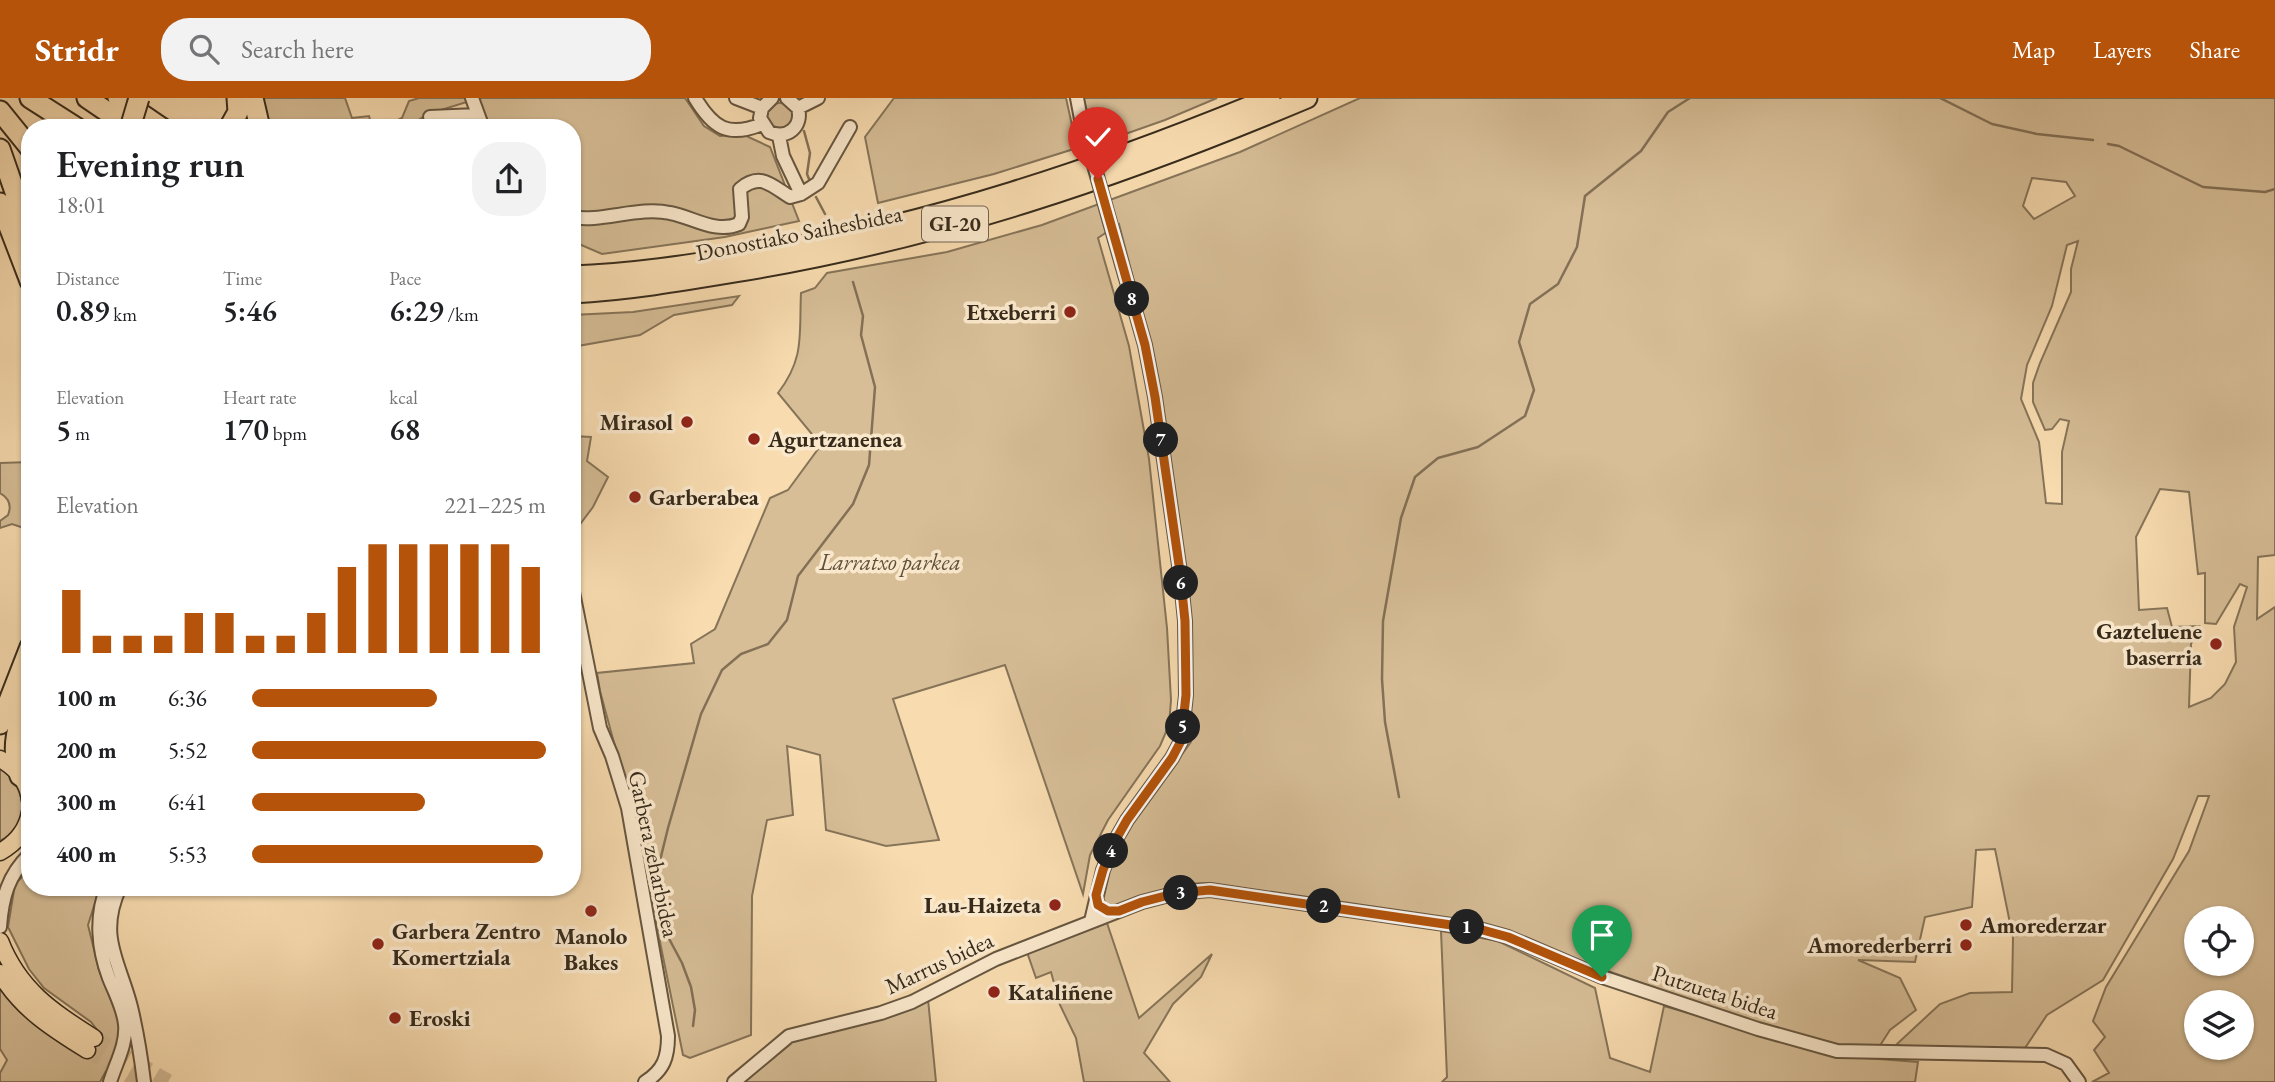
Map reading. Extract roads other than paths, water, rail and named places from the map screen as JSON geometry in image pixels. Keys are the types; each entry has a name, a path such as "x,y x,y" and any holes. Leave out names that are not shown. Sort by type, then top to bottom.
{"highway":[{"path":"30,98 62,119"},
{"path":"87,98 117,119"},
{"path":"118,98 149,119"},
{"path":"131,98 162,119"},
{"path":"133,119 139,98"},
{"path":"144,119 150,98"},
{"path":"234,119 238,112 237,98"},
{"path":"253,98 258,119"},
{"name":"Donostiako Saihesbidea","path":"581,275 697,264 820,242 899,224 991,200 1078,172 1147,148 1270,98"},
{"name":"Donostiako Saihesbidea","path":"581,292 723,275 822,257 994,214 1152,161 1307,98"},
{"path":"0,111 21,138"},
{"path":"0,151 21,210"},
{"path":"0,202 21,257"},
{"path":"0,708 21,693"},
{"path":"0,724 21,693"},
{"path":"20,776 15,756 15,738 21,699"}],"main road":[{"path":"0,760 20,776"},
{"path":"0,865 4,850 21,833"},
{"path":"0,941 14,972 24,984 91,1044 34,1014 16,996 0,973"}],"street":[{"path":"471,98 479,119"},
{"path":"695,98 713,122 728,130 747,130 762,124"},
{"path":"736,98 766,102 762,124"},
{"path":"762,124 769,132 779,136 792,132 799,121 798,108 788,98"},
{"path":"798,108 818,98"},
{"path":"1077,98 1145,345 1155,397 1185,621 1186,695 1181,741 1115,841 1103,870 1091,921"},
{"path":"429,117 477,115"},
{"path":"581,216 670,212 712,226 732,227 738,224 742,217 740,190 748,182 758,180 768,183 790,197 801,194 818,183 850,127"},
{"path":"779,136 783,156 801,194"},
{"name":"Garbera zeharbidea","path":"581,632 600,728 612,755 628,808 668,1036 668,1053 664,1064 645,1082"},
{"path":"0,927 1,905 8,883 21,863"},
{"name":"Putzueta bidea","path":"1091,921 1142,902 1177,893 1210,890 1479,929 1508,937 1602,977 1758,1029 1837,1051 2046,1055 2066,1063 2079,1082"},
{"path":"104,896 101,904 100,939 103,959 122,1007 125,1026 124,1043 110,1082"},
{"path":"117,896 111,914 112,949 131,1005 144,1082"},
{"path":"1096,900 1102,909 1119,911"},
{"name":"Marrus bidea","path":"734,1082 789,1036 881,1013 912,1002 996,959 1091,921"},
{"path":"103,1082 115,1065"}],"waterway":[{"path":"1399,797 1385,722 1382,679 1383,621 1401,518 1415,477 1438,458 1478,447 1525,416 1534,390 1519,342 1530,304 1558,284 1577,247 1585,196 1641,151 1668,112 1690,98"},
{"path":"1940,98 1992,124 2037,134 2093,140"},
{"path":"804,131 810,153 807,174 809,179"},
{"path":"2108,144 2119,146 2203,187 2265,192 2275,189"},
{"path":"816,197 825,214"},
{"path":"693,1026 695,1010 691,987 666,933 653,889 701,714 722,670 741,654 768,644 787,620 798,576 853,504 869,465 875,387 861,335 863,316 853,282"}],"tunnel":[{"path":"94,1038 168,1082"},
{"path":"87,1050 140,1082"}],"place":[{"name":"Etxeberri","path":"1070,312"},
{"name":"Mirasol","path":"687,422"},
{"name":"Agurtzanenea","path":"754,439"},
{"name":"Garberabea","path":"635,497"},
{"name":"Gazteluene baserria","path":"2216,644"},
{"name":"Lau-Haizeta","path":"1055,905"},
{"name":"Manolo Bakes","path":"591,911"},
{"name":"Amorederzar","path":"1966,925"},
{"name":"Garbera Zentro Komertziala","path":"378,944"},
{"name":"Amorederberri","path":"1966,945"},
{"name":"Kataliñene","path":"994,992"},
{"name":"Eroski","path":"395,1018"}],"park label":[{"name":"Larratxo parkea","path":"890,562"}]}
